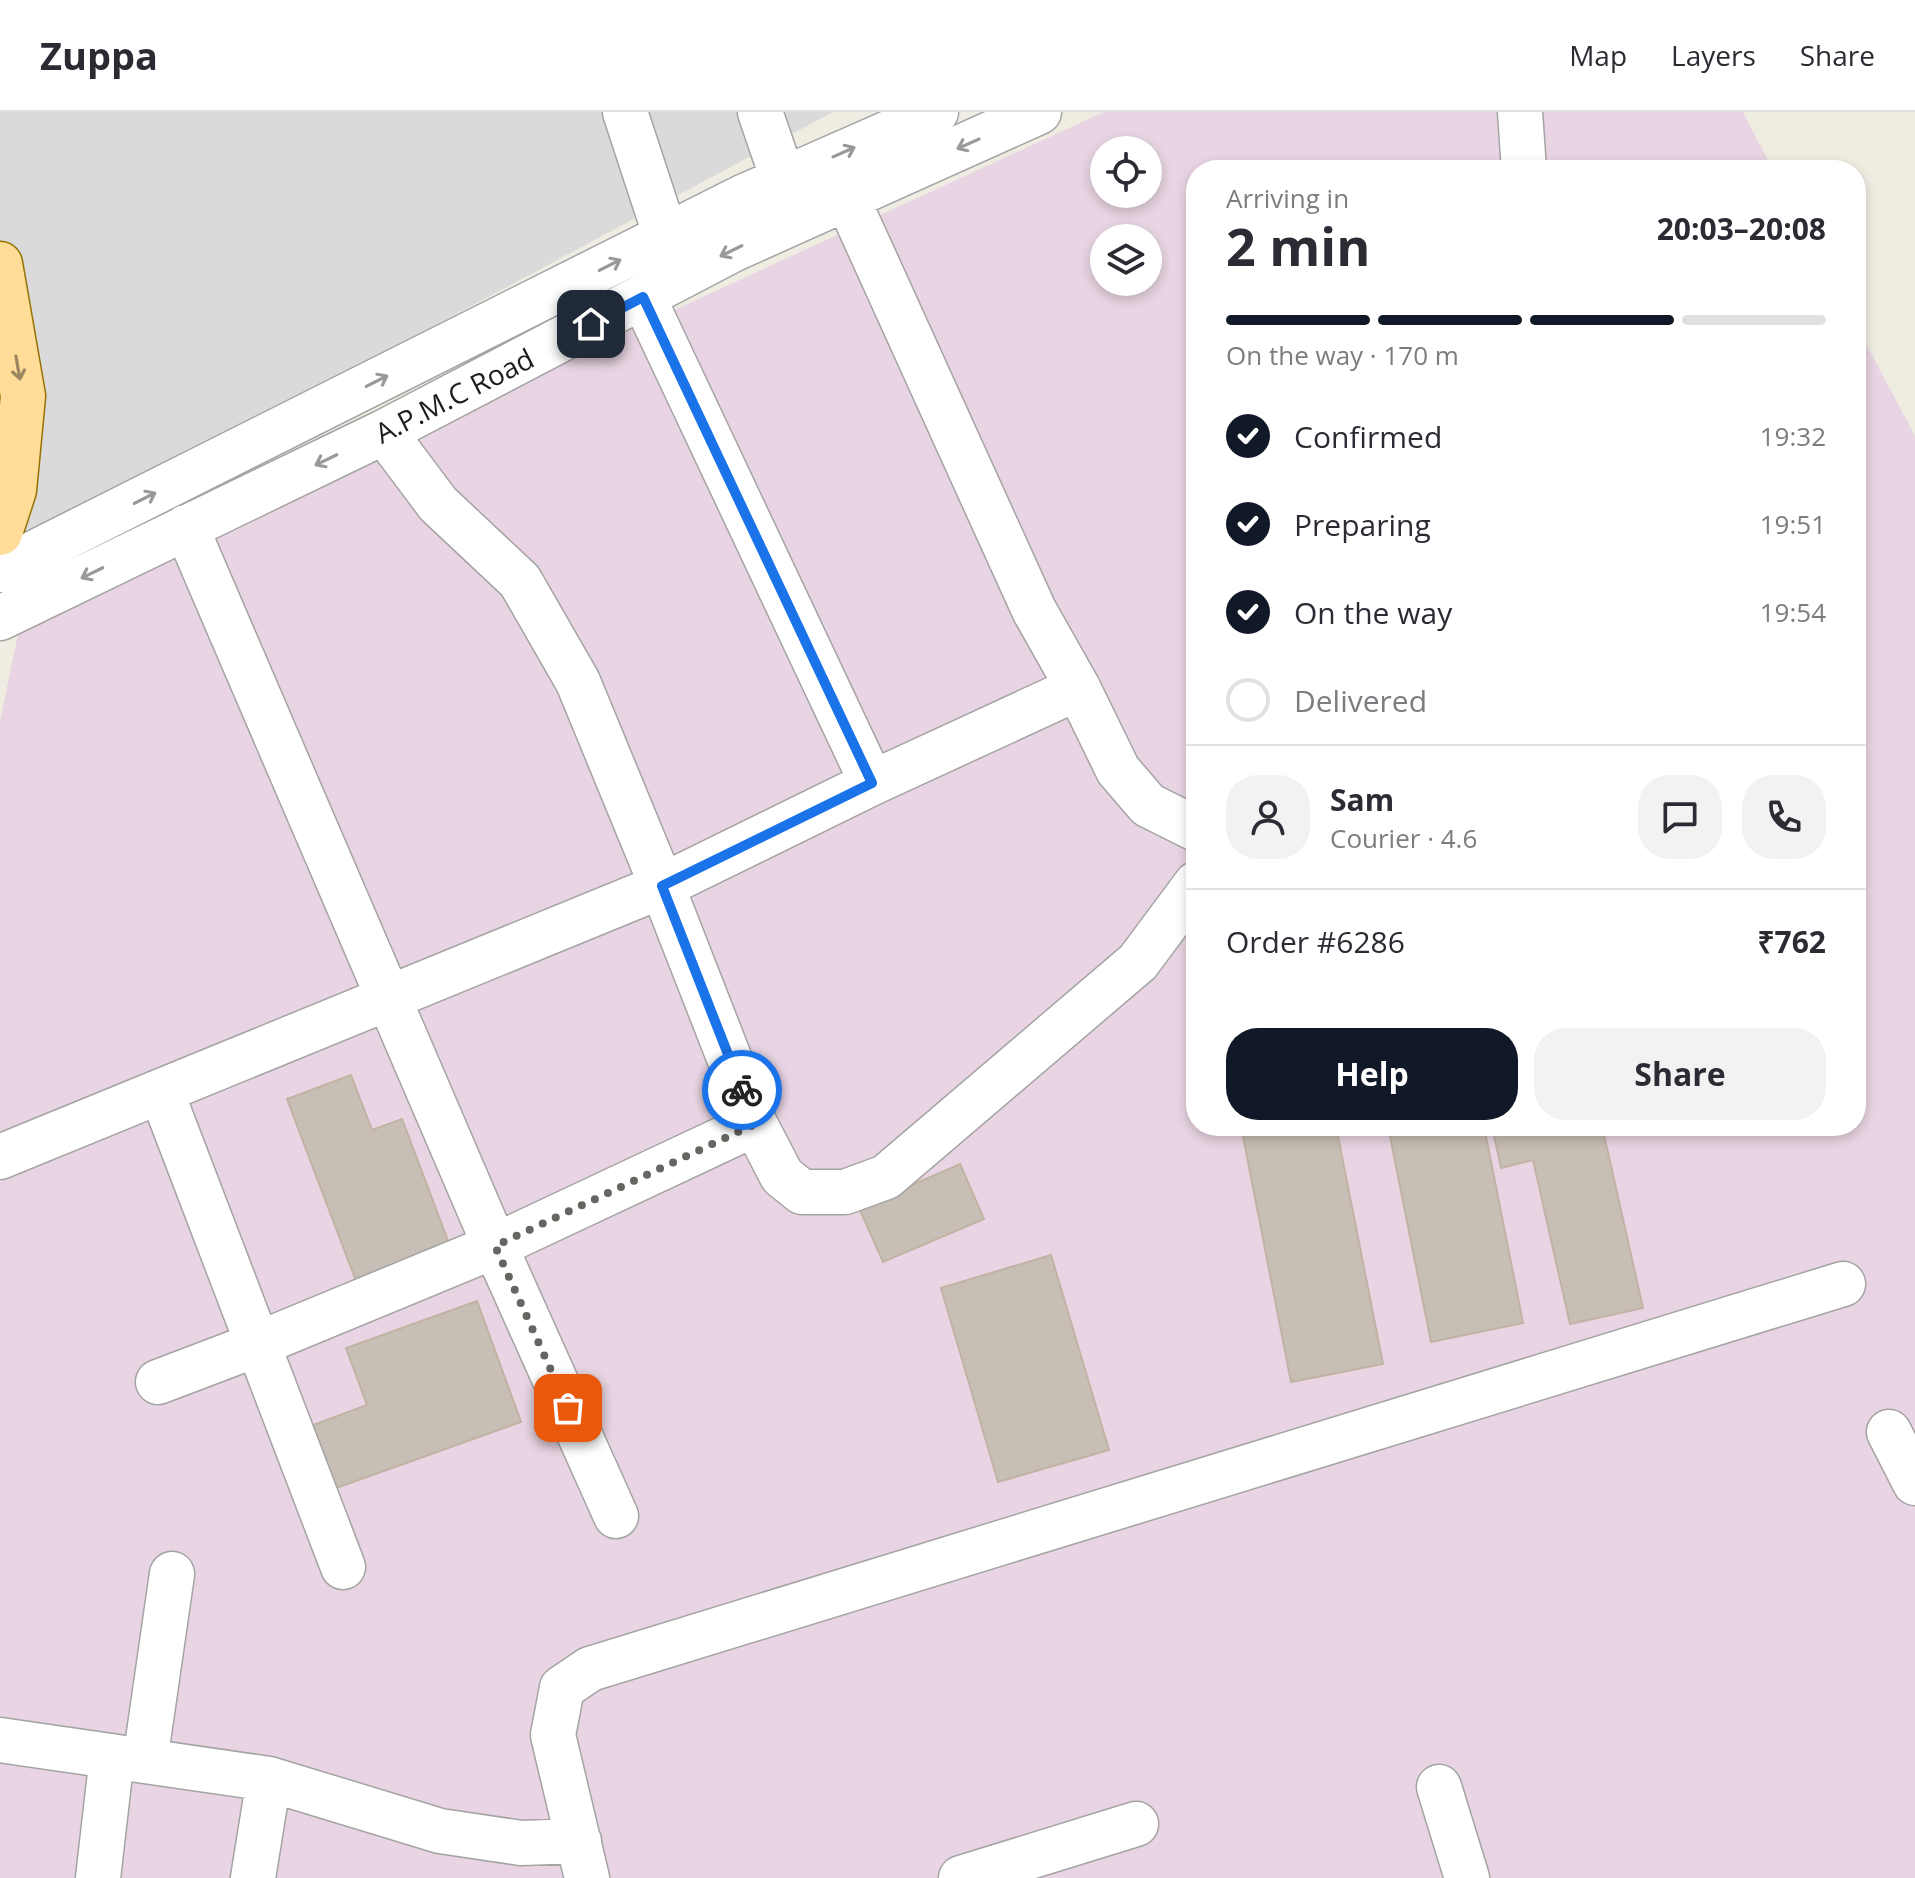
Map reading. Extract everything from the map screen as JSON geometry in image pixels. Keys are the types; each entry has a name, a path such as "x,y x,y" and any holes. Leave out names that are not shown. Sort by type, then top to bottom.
{"main road":[{"path":"0,264 23,396 14,490 0,533"}],"street":[{"path":"625,112 666,237"},
{"path":"760,112 783,179"},
{"name":"A.P.M.C Road","path":"0,570 783,179 936,112"},
{"name":"A.P.M.C Road","path":"0,618 384,432 734,249 1039,112"},
{"path":"1520,112 1523,160"},
{"path":"847,198 1034,610 1078,688 1118,770 1148,805 1186,824"},
{"path":"643,297 872,783"},
{"path":"384,432 438,504 520,581 578,682 755,1124 782,1176 802,1192 845,1192 886,1177 1138,962 1186,900"},
{"path":"186,527 495,1246 616,1516"},
{"path":"0,1157 662,886 872,783 1078,688"},
{"path":"161,1091 343,1567"},
{"path":"158,1382 495,1246 755,1124"},
{"path":"0,1740 269,1779 440,1831 521,1843 583,1860 553,1735 562,1688 590,1669 1843,1284"},
{"path":"1889,1432 1915,1483"},
{"path":"98,1878 172,1574"},
{"path":"253,1878 269,1779"},
{"path":"1439,1787 1467,1878"},
{"path":"961,1878 1136,1824"}],"shaded area":[{"path":"0,112 833,112 0,559"},
{"path":"1104,112 1743,112 1768,160 1186,160 1186,1136 1866,1136 1866,344 1915,436 1915,1878 0,1878 0,721 23,610"}],"building":[{"path":"351,1075 372,1130 402,1119 450,1246 356,1281 287,1099"},
{"path":"1243,1136 1338,1136 1383,1364 1291,1382"},
{"path":"1390,1136 1486,1136 1523,1323 1431,1342"},
{"path":"1494,1136 1604,1136 1643,1308 1570,1324 1533,1160 1501,1168"},
{"path":"960,1164 984,1219 883,1262 859,1208"},
{"path":"1051,1255 1109,1450 998,1482 941,1288"},
{"path":"477,1301 521,1422 328,1491 305,1428 367,1405 346,1348"}],"way so far":[{"path":"568,1408 495,1246 755,1124 742,1090"}],"route":[{"path":"591,324 643,297 872,783 662,886 742,1090"}]}
